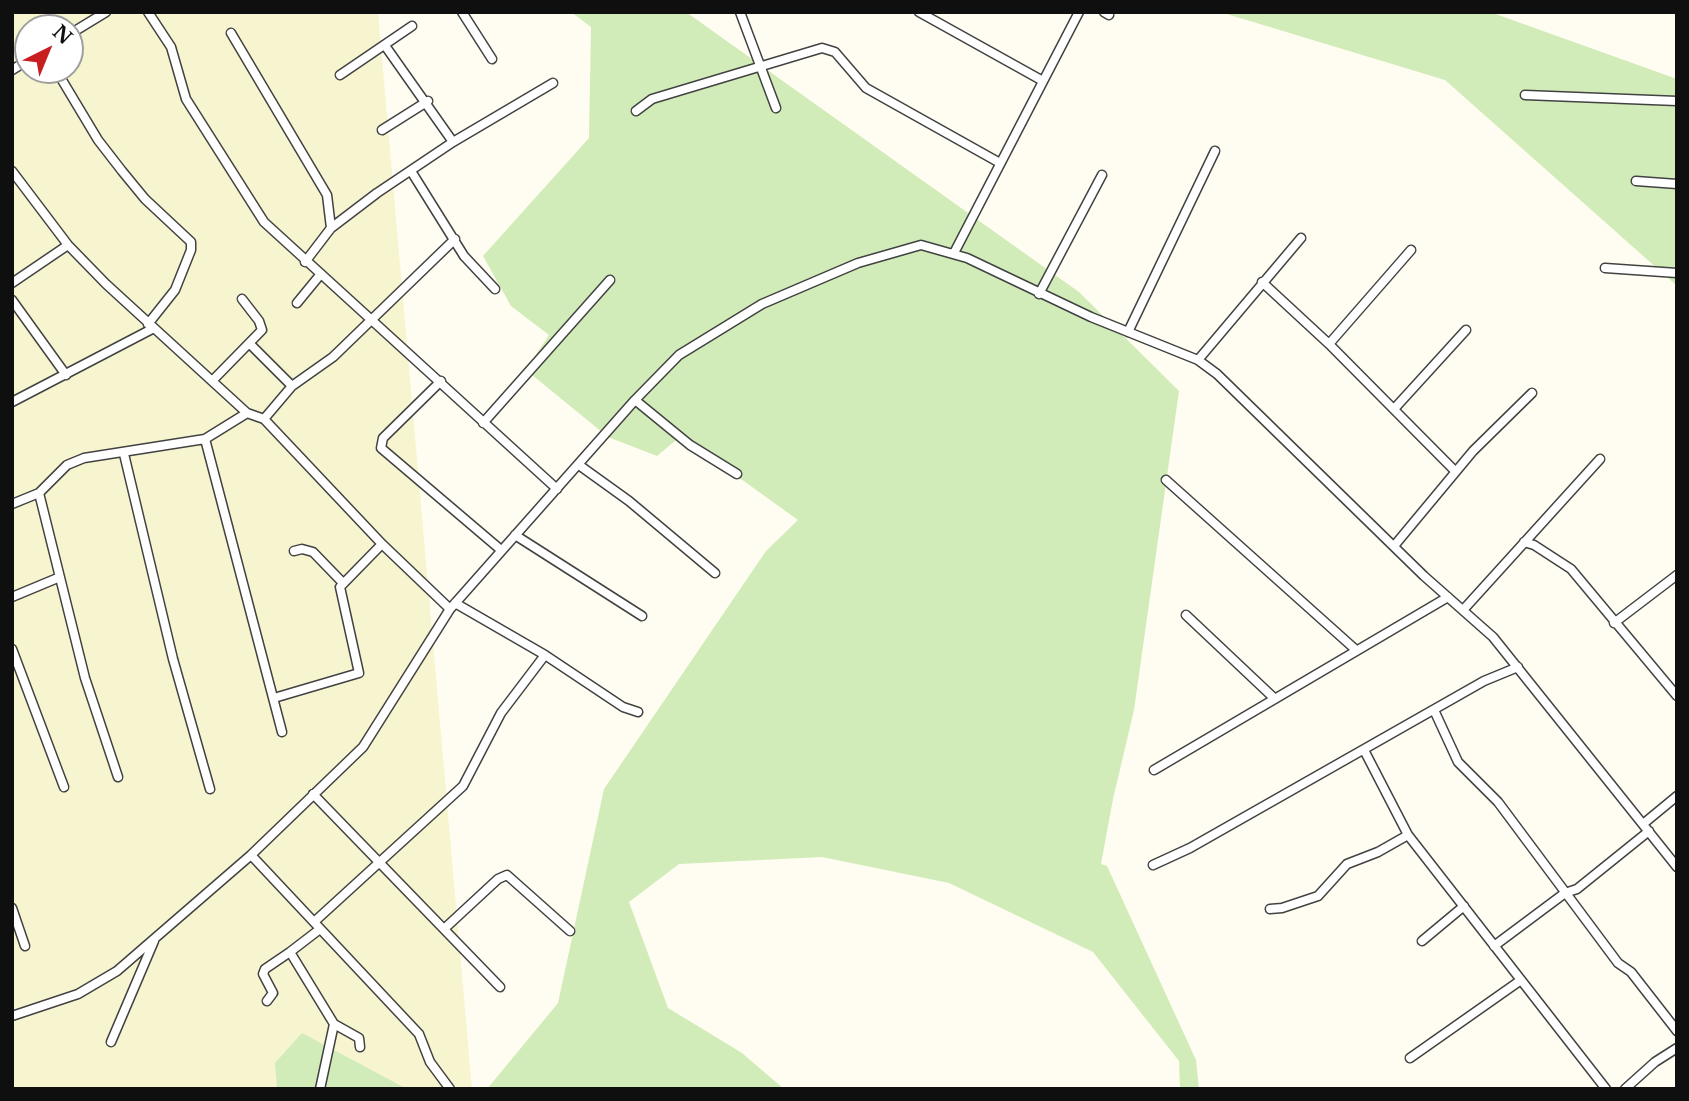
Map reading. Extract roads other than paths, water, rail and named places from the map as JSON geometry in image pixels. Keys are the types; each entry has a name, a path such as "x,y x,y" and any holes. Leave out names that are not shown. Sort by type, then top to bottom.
{"street":[{"path":"84,25 106,12"},
{"path":"148,12 171,47 186,99 264,222 304,262 441,381 557,489"},
{"path":"461,12 492,59"},
{"path":"740,12 757,65 776,108"},
{"path":"919,12 1043,81"},
{"path":"954,253 1079,12"},
{"path":"340,75 386,47 412,26"},
{"path":"232,33 327,195 331,228"},
{"path":"386,47 428,102 453,142"},
{"path":"636,111 652,99 757,65 816,49 829,49 866,88 1000,163"},
{"path":"304,262 331,228 453,142 553,83"},
{"path":"12,402 66,375 150,326 175,290 191,250 191,242 145,199 98,140 64,84"},
{"path":"1525,95 1677,101"},
{"path":"382,130 428,102"},
{"path":"1128,332 1215,151"},
{"path":"12,171 68,244 150,326 214,379 247,413 264,419 382,544 452,606 545,655 623,707 638,712"},
{"path":"411,171 478,273 495,289"},
{"path":"1039,295 1102,175"},
{"path":"1636,181 1677,184"},
{"path":"1198,360 1301,238"},
{"path":"264,419 292,386 333,357 455,239"},
{"path":"12,283 68,244"},
{"path":"12,1016 48,1006 100,982 155,939 251,855 363,747 452,606 635,400 679,355 762,304 858,263 921,245 954,253 1039,295 1198,360 1217,374 1394,546 1464,609 1518,667 1677,867"},
{"path":"1329,344 1411,250"},
{"path":"1605,268 1677,273"},
{"path":"297,303 320,275"},
{"path":"484,423 610,280"},
{"path":"1262,282 1329,344 1455,471"},
{"path":"214,379 262,330 259,321 243,299"},
{"path":"12,300 66,375"},
{"path":"1394,408 1466,330"},
{"path":"250,344 292,386"},
{"path":"441,381 383,438 381,448 501,550"},
{"path":"1394,546 1455,471 1532,393"},
{"path":"635,400 690,445 737,474"},
{"path":"12,504 39,493 67,465 84,458 124,454 205,439 247,413"},
{"path":"205,439 282,732"},
{"path":"124,454 173,659 210,789"},
{"path":"1464,609 1600,458"},
{"path":"579,465 629,502 715,573"},
{"path":"1166,480 1356,650"},
{"path":"39,493 85,678 118,777"},
{"path":"515,535 642,615"},
{"path":"1524,542 1571,569 1614,622 1673,684 1677,696"},
{"path":"274,698 359,673 340,593 343,583 382,544"},
{"path":"293,551 302,549 313,552 343,583"},
{"path":"1614,622 1677,575"},
{"path":"12,597 60,577"},
{"path":"1154,770 1448,597"},
{"path":"1186,615 1275,699"},
{"path":"12,649 64,787"},
{"path":"267,1001 273,993 263,974 265,968 290,952 463,786 501,713 545,655"},
{"path":"1153,865 1190,848 1434,710 1518,667"},
{"path":"1434,710 1458,762 1498,802 1562,884 1565,893 1618,963 1631,972 1677,1031"},
{"path":"1364,750 1408,835 1606,1089"},
{"path":"313,794 500,987"},
{"path":"1494,946 1565,893 1577,889 1677,796"},
{"path":"1270,909 1282,908 1318,896 1348,864 1378,852 1408,835"},
{"path":"251,855 419,1034 430,1062 450,1089"},
{"path":"444,929 498,879 508,875 570,931"},
{"path":"1422,942 1464,906"},
{"path":"12,908 25,946"},
{"path":"111,1042 155,939"},
{"path":"290,952 334,1024 359,1038 360,1047"},
{"path":"1410,1058 1521,980"},
{"path":"320,1089 334,1024"},
{"path":"1626,1089 1655,1062 1677,1048"}]}
